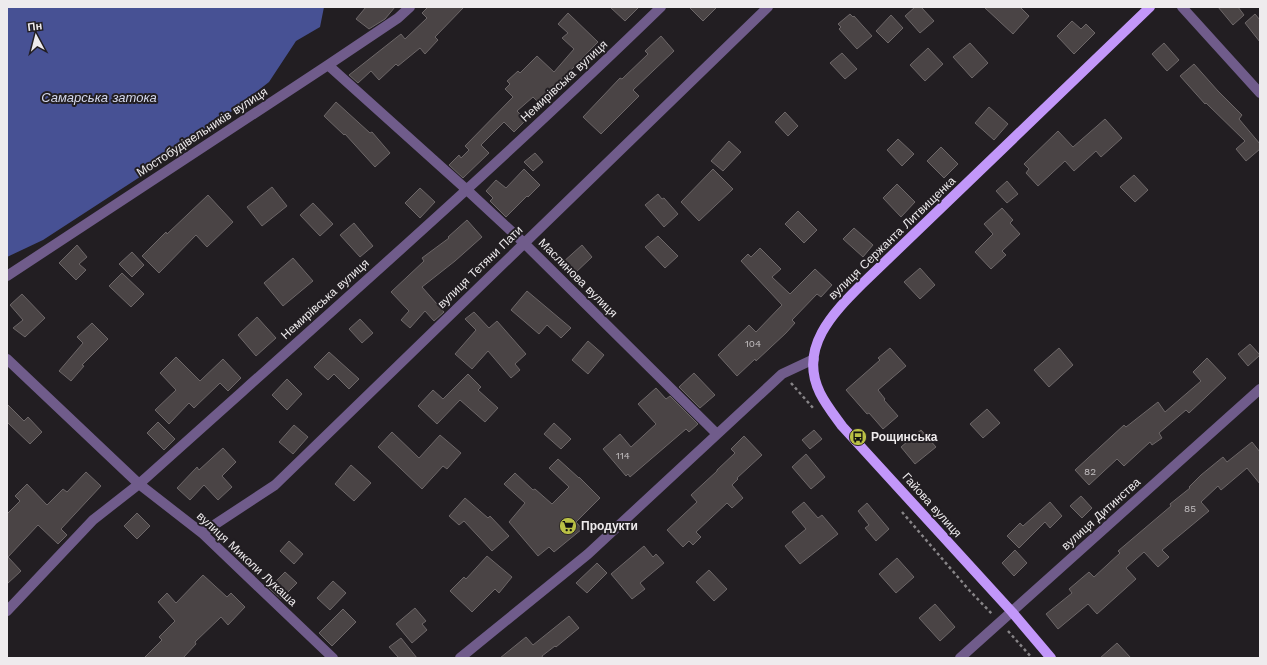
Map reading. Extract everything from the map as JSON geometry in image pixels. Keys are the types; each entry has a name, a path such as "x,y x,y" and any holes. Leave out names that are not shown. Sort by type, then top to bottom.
{"main road":[{"name":"вулиця Сержанта Литвищенка","path":"814,359 820,334 836,311 862,284 1150,7"},
{"name":"Гайова вулиця","path":"814,359 814,375 817,386 829,409 842,426 1012,612 1050,658"}],"street":[{"name":"Мостобудівельників вулиця","path":"7,276 328,65 398,18 410,7"},
{"name":"Немирівська вулиця","path":"7,611 93,520 139,484 467,190 582,84 661,7"},
{"name":"вулиця Тетяни Пати","path":"202,533 275,485 768,7"},
{"path":"1182,7 1260,92"},
{"name":"Маслинова вулиця","path":"328,65 524,243 718,434"},
{"path":"7,359 139,484"},
{"path":"460,658 588,554 782,374 814,359"},
{"name":"вулиця Дитинства","path":"960,658 1260,390"},
{"name":"вулиця Миколи Лукаша","path":"139,484 202,533 333,658"}],"water":[{"name":"Самарська затока","path":"7,7 324,7 320,27 296,41 269,82 186,147 43,240 7,257"}],"building":[{"path":"366,7 395,7 385,19 369,29 356,19"},
{"path":"428,7 464,7 435,37 438,40 425,54 420,48 398,66 396,64 379,80 371,71 358,83 349,75 401,34 405,39 427,18 422,13"},
{"path":"610,7 639,7 625,21"},
{"path":"689,7 717,7 703,21"},
{"path":"915,7 921,7 934,21 920,33 905,16"},
{"path":"984,7 1020,7 1029,16 1013,34"},
{"path":"1218,7 1238,7 1244,15 1233,25"},
{"path":"568,13 598,42 539,103 533,97 517,111 526,120 514,132 504,122 481,145 489,153 463,178 449,165 459,155 461,158 469,150 465,146 513,97 505,89 510,84 507,81 518,71 520,73 537,56 554,72 574,49 562,38 568,33 558,24"},
{"path":"850,14 853,17 854,16 872,36 857,49 839,29 841,27 838,24"},
{"path":"1255,14 1260,20 1260,42 1245,23"},
{"path":"891,15 903,28 888,43 876,31"},
{"path":"1072,21 1081,29 1086,24 1095,33 1074,54 1057,36"},
{"path":"661,36 674,51 633,90 639,96 601,134 583,117 620,78 622,79 648,54 645,51"},
{"path":"970,43 988,63 972,78 953,57"},
{"path":"1164,43 1179,60 1167,71 1152,54"},
{"path":"928,48 943,64 925,81 910,65"},
{"path":"842,53 857,69 845,79 830,63"},
{"path":"1194,64 1242,115 1239,119 1260,144 1260,149 1246,161 1236,149 1245,141 1206,103 1205,104 1180,76"},
{"path":"336,102 370,133 372,132 390,153 375,167 345,134 344,135 324,116"},
{"path":"989,107 1008,124 994,140 975,123"},
{"path":"785,112 798,126 788,136 775,122"},
{"path":"1105,119 1122,138 1101,157 1096,151 1074,171 1065,161 1038,186 1026,173 1029,169 1024,164 1058,131 1073,147"},
{"path":"898,139 914,154 902,166 887,150"},
{"path":"729,141 741,152 723,171 711,161"},
{"path":"941,147 958,164 944,178 927,161"},
{"path":"535,153 543,162 533,171 524,162"},
{"path":"524,169 540,185 506,217 490,201 493,198 486,191 496,180 506,188"},
{"path":"713,169 733,189 699,221 681,202"},
{"path":"1134,175 1148,190 1135,202 1120,187"},
{"path":"1007,181 1018,194 1007,203 996,191"},
{"path":"897,184 915,202 901,217 883,198"},
{"path":"272,187 287,206 262,226 247,207"},
{"path":"420,188 435,202 420,218 405,203"},
{"path":"658,194 662,199 664,198 678,214 664,227 645,205"},
{"path":"208,195 233,222 207,247 196,235 159,273 142,256 166,232 167,234"},
{"path":"313,203 333,224 320,236 300,215"},
{"path":"1002,208 1013,220 1010,223 1020,234 1002,251 1006,255 991,269 975,252 993,234 984,224"},
{"path":"798,211 817,230 804,243 785,224"},
{"path":"467,220 482,237 422,287 444,312 434,321 425,311 410,328 401,320 409,311 391,292 424,261 422,258 449,238 448,237"},
{"path":"354,223 373,246 360,257 340,235"},
{"path":"854,228 873,245 863,257 843,239"},
{"path":"658,236 678,256 665,268 645,247"},
{"path":"77,245 87,257 79,264 86,270 76,280 59,263"},
{"path":"582,245 592,257 573,275 562,263"},
{"path":"760,248 781,269 772,277 790,294 815,269 832,285 821,297 817,294 792,320 795,323 786,333 756,361 755,359 737,376 718,355 749,325 756,332 782,305 741,261 748,254 751,257"},
{"path":"132,252 144,265 132,277 119,264"},
{"path":"293,258 313,281 283,306 264,283"},
{"path":"920,268 935,285 920,299 904,282"},
{"path":"122,273 144,294 131,307 109,286"},
{"path":"527,291 571,328 561,338 547,325 539,334 511,310"},
{"path":"22,294 45,318 25,337 13,328 23,320 10,305"},
{"path":"474,312 489,328 497,321 526,354 515,364 520,370 511,378 488,351 472,369 455,354 476,330 465,319"},
{"path":"257,317 276,338 256,356 238,335"},
{"path":"360,319 373,333 362,343 349,329"},
{"path":"92,323 108,339 82,365 84,366 71,381 59,371 83,343 77,337"},
{"path":"588,341 604,355 588,374 572,360"},
{"path":"1250,344 1260,355 1248,366 1238,354"},
{"path":"890,348 906,366 878,390 885,399 884,400 898,416 883,429 869,413 867,414 846,390 880,360 878,358"},
{"path":"1059,348 1073,365 1049,387 1034,370"},
{"path":"329,352 359,379 349,389 334,374 328,380 314,367"},
{"path":"176,357 200,381 223,359 241,378 228,391 220,383 194,408 189,403 169,424 155,410 176,390 160,373"},
{"path":"1207,358 1226,378 1189,413 1186,410 1159,433 1162,438 1152,445 1150,442 1124,466 1117,459 1089,485 1075,470 1124,425 1126,427 1158,402 1165,412 1201,381 1193,372"},
{"path":"694,373 715,395 700,408 679,387"},
{"path":"468,374 481,387 478,390 498,408 485,422 460,400 437,424 418,406 433,390 443,399"},
{"path":"287,379 302,394 287,410 272,395"},
{"path":"656,388 666,399 670,396 698,424 689,432 686,429 630,477 628,474 626,476 603,449 620,434 631,447 656,424 638,404"},
{"path":"7,404 24,421 28,417 42,432 30,444 7,422"},
{"path":"987,409 1000,423 983,438 970,424"},
{"path":"158,422 175,439 164,450 147,433"},
{"path":"554,423 571,439 561,449 544,434"},
{"path":"294,425 308,437 293,454 279,442"},
{"path":"814,430 822,439 810,449 802,440"},
{"path":"921,430 936,447 915,464 901,447"},
{"path":"392,432 419,458 440,435 461,453 447,469 443,466 422,489 378,447"},
{"path":"744,436 762,455 737,478 738,479 732,485 743,498 732,508 727,503 696,532 701,537 693,545 689,541 683,547 667,530 697,502 691,495 735,453 731,449"},
{"path":"1252,442 1260,452 1260,484 1247,468 1221,490 1218,486 1201,502 1209,511 1162,550 1169,557 1158,567 1144,552 1126,568 1136,579 1097,614 1088,604 1058,629 1046,614 1072,593 1069,589 1089,572 1094,577 1120,553 1118,551 1171,506 1170,504 1190,488 1189,487 1201,475 1223,457 1227,462"},
{"path":"223,448 236,462 222,476 232,487 218,500 204,485 190,500 177,488 197,467 199,470"},
{"path":"806,454 825,477 811,489 792,467"},
{"path":"558,459 600,498 576,522 582,529 554,552 549,547 538,556 509,522 525,503 504,484 515,473 533,490 535,489 552,504 569,487 549,468"},
{"path":"351,465 371,483 354,501 335,484"},
{"path":"86,472 101,486 61,529 67,535 58,544 38,525 8,557 21,571 7,584 7,514 20,501 15,496 27,484 47,505 63,489 67,492"},
{"path":"1081,496 1092,508 1082,518 1070,506"},
{"path":"465,498 488,518 490,516 509,536 492,551 464,521 459,525 449,516"},
{"path":"804,502 818,518 822,515 838,534 800,564 785,546 806,529 792,512"},
{"path":"1050,502 1062,516 1050,528 1045,522 1019,548 1007,536 1020,523 1023,526"},
{"path":"867,503 889,529 876,541 865,528 869,525 858,511"},
{"path":"137,513 150,526 137,539 124,526"},
{"path":"289,541 303,554 294,564 280,551"},
{"path":"644,546 653,557 656,554 664,563 640,583 645,589 632,599 611,574"},
{"path":"1015,550 1027,563 1014,576 1002,563"},
{"path":"487,556 512,577 499,593 495,589 472,612 450,591 464,577 466,579"},
{"path":"897,558 914,577 896,593 879,574"},
{"path":"597,563 607,573 587,593 576,583"},
{"path":"709,570 727,589 714,601 696,582"},
{"path":"285,572 297,583 281,599 269,588"},
{"path":"203,575 227,597 231,593 245,607 228,625 221,617 195,642 196,644 183,658 144,658 162,640 159,637 175,621 158,602 167,593 176,603"},
{"path":"333,581 346,593 330,610 317,598"},
{"path":"935,604 955,627 940,641 919,618"},
{"path":"415,608 426,621 422,624 427,630 412,643 396,624"},
{"path":"343,609 356,622 332,646 319,633"},
{"path":"569,616 579,628 556,647 555,646 542,656 543,658 500,658 526,637 533,645"},
{"path":"401,638 417,658 399,658 389,647"},
{"path":"1117,643 1131,658 1100,658"}],"place":[{"name":"Рощинська","path":"858,437"},
{"name":"Продукти","path":"568,526"}]}
